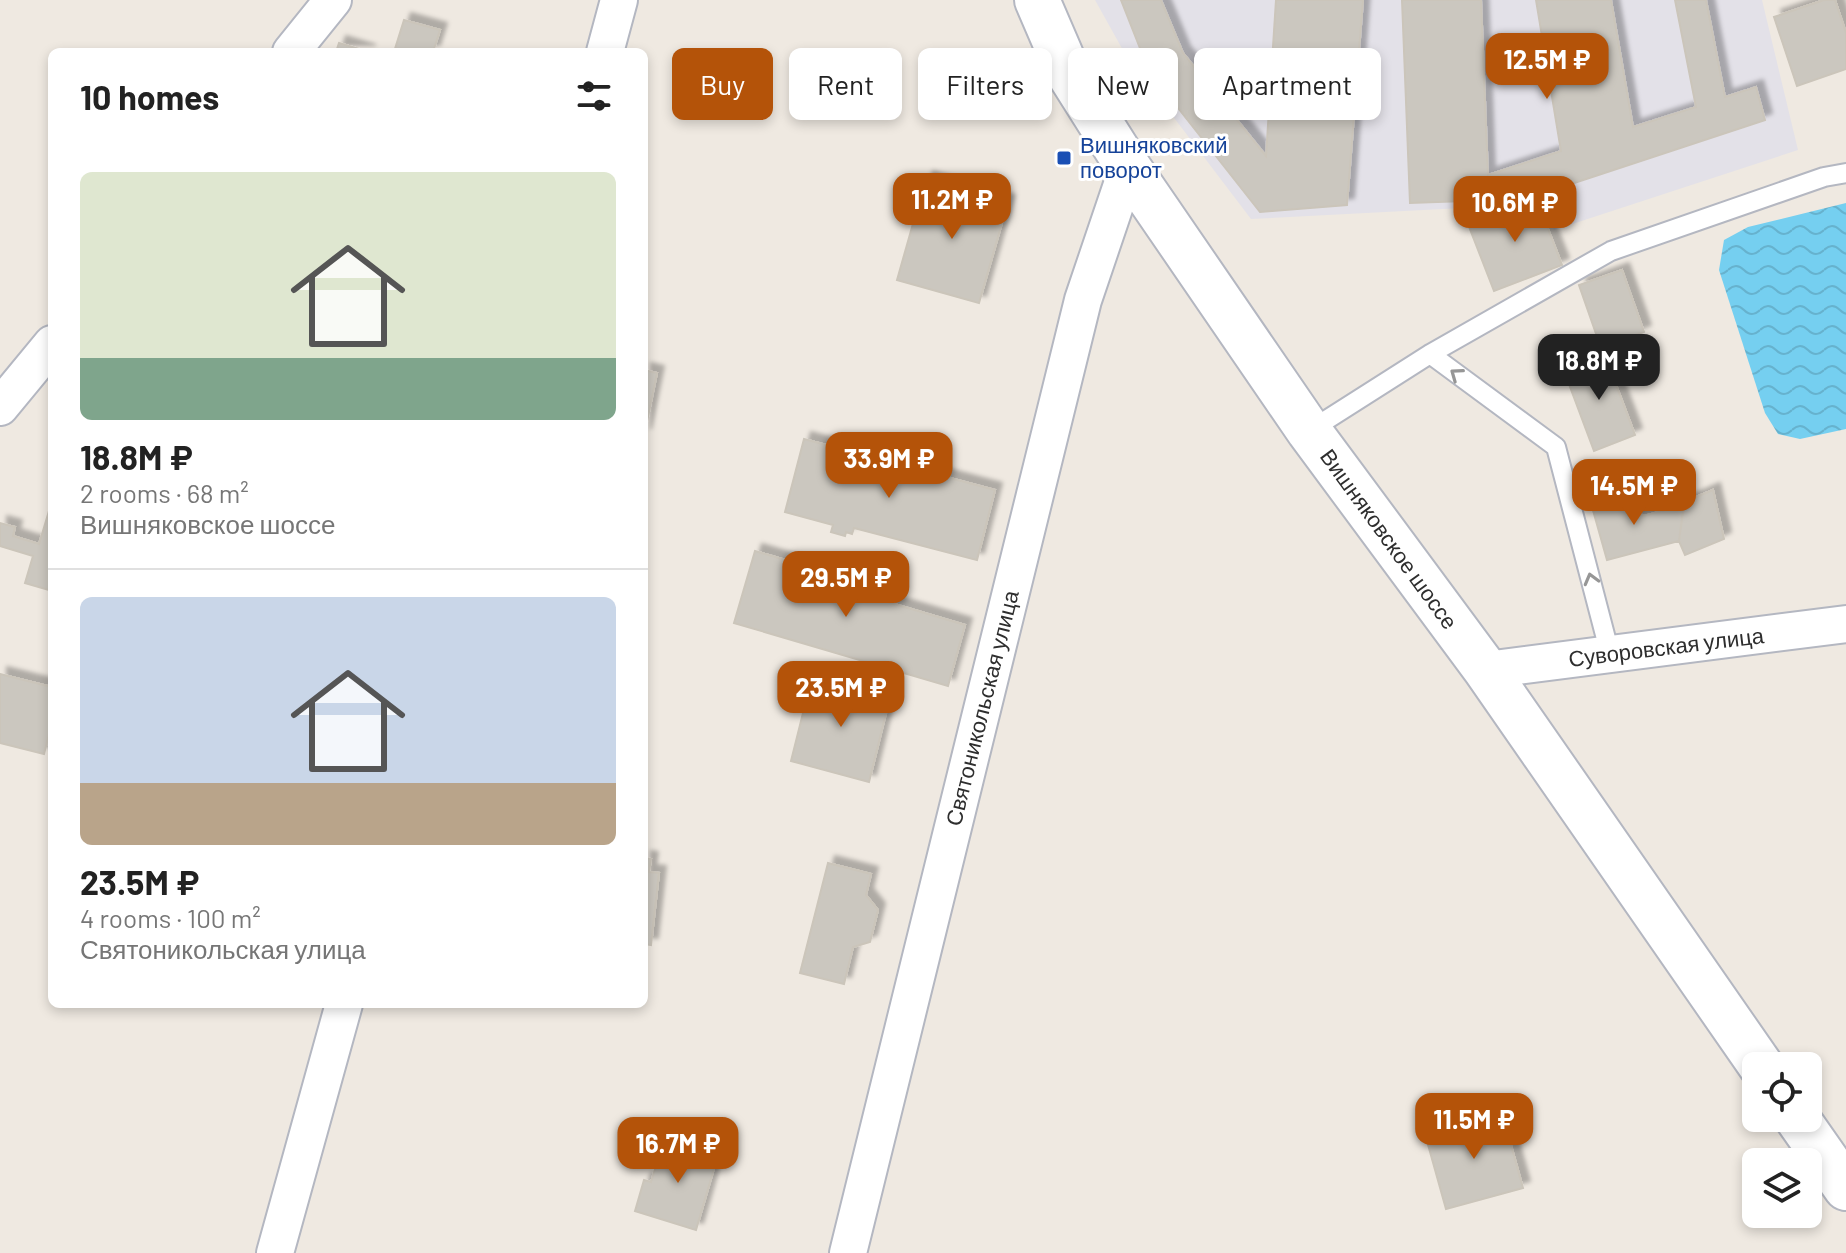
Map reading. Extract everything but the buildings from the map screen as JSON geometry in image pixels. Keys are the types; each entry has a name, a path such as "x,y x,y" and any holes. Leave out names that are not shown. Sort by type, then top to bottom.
{"street":[{"path":"294,48 333,0"},
{"path":"606,48 619,0"},
{"name":"Вишняковское шоссе","path":"1037,0 1068,72 1128,167 1309,431 1486,670 1751,1052"},
{"name":"Святоникольская улица","path":"848,1253 1083,300 1128,167"},
{"path":"0,407 48,349"},
{"name":"Суворовская улица","path":"1486,670 1838,618"},
{"path":"275,1253 343,1008"},
{"path":"1807,1132 1846,1188"}],"lane":[{"path":"1309,431 1430,354 1611,251 1824,177 1846,173"},
{"path":"1430,354 1556,447 1610,654"}],"shaded area":[{"path":"1095,0 1762,0 1798,150 1554,230 1539,196 1468,222 1462,208 1251,219 1176,120 1178,48 1122,48"}],"water":[{"path":"1846,203 1846,429 1800,439 1778,434 1765,413 1719,270 1724,240 1748,227"}],"place":[{"name":"Вишняковский поворот","path":"1064,158"}]}
